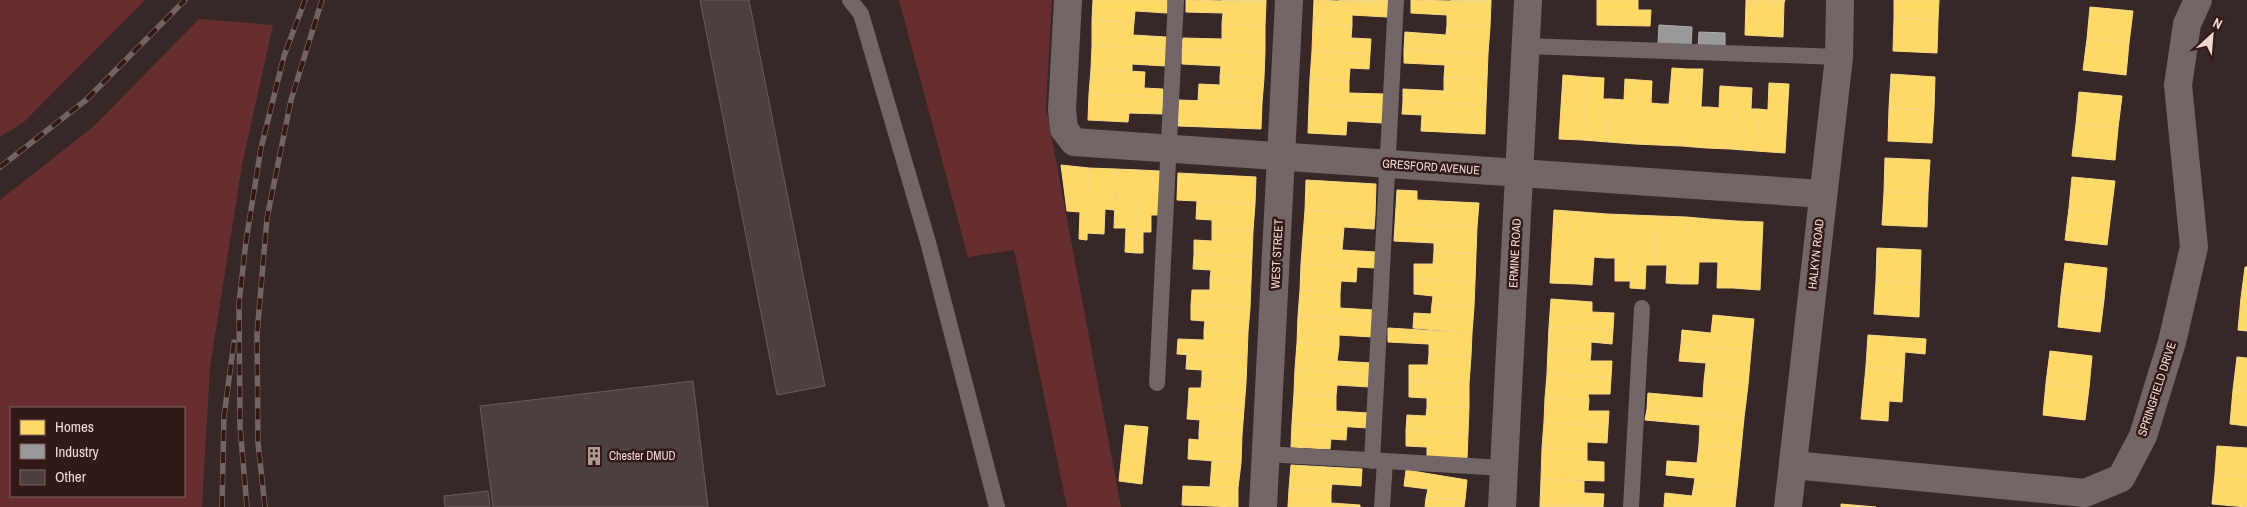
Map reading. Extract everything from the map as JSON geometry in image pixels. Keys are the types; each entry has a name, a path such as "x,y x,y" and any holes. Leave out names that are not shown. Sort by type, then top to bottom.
{"street":[{"name":"GRESFORD AVENUE","path":"1068,0 1062,110 1064,129 1074,142 1169,147 1822,194"},
{"name":"WEST STREET","path":"1263,507 1289,0"},
{"name":"ERMINE ROAD","path":"1502,507 1528,0"},
{"name":"HALKYN ROAD","path":"1788,507 1839,56 1840,0"},
{"name":"SPRINGFIELD DRIVE","path":"1793,465 2085,493 2121,478 2143,436 2172,342 2194,247 2178,85 2187,24 2198,0"}],"lane":[{"path":"850,0 861,14 928,242 996,507"},
{"path":"1157,383 1176,0"},
{"path":"1382,507 1378,461 1388,164 1396,0"},
{"path":"1525,46 1839,56"},
{"path":"1631,507 1642,308"},
{"path":"1266,454 1504,468"}],"shaded area":[{"path":"0,0 145,0 24,122 0,137"},
{"path":"899,0 1052,0 1046,107 1121,507 1067,507 1014,250 968,257"},
{"path":"199,19 273,25 242,165 210,367 202,507 0,507 0,200 93,127"}],"building: Homes":[{"path":"1093,0 1167,0 1167,13 1135,11 1134,22 1092,20"},
{"path":"1186,0 1266,2 1265,26 1222,24 1223,13 1186,12"},
{"path":"1221,0 1266,0 1266,2"},
{"path":"1314,0 1388,3 1387,17 1352,15 1352,26 1313,24"},
{"path":"1338,0 1388,0 1388,3"},
{"path":"1411,0 1491,2 1490,27 1447,25 1447,15 1411,13"},
{"path":"1450,0 1491,0 1491,2"},
{"path":"1597,0 1638,0 1638,10 1651,10 1650,26 1597,25"},
{"path":"1746,0 1785,0 1784,3 1746,2"},
{"path":"1894,0 1939,0 1938,20 1894,18"},
{"path":"1746,2 1784,3 1783,37 1745,35"},
{"path":"2090,7 2133,11 2129,43 2087,39"},
{"path":"1894,18 1938,20 1937,53 1893,51"},
{"path":"1092,20 1134,22 1133,35 1166,37 1166,49 1092,46"},
{"path":"1222,24 1265,26 1265,52 1182,49 1183,38 1222,39"},
{"path":"1313,24 1352,26 1351,38 1371,39 1370,54 1312,51"},
{"path":"1447,25 1490,27 1488,54 1404,50 1405,32 1446,35"},
{"path":"2087,39 2129,43 2126,75 2083,70"},
{"path":"1092,46 1166,49 1165,66 1132,64 1132,71 1091,69"},
{"path":"1182,49 1265,52 1264,78 1220,76 1221,66 1182,64"},
{"path":"1404,50 1488,54 1487,79 1444,77 1445,65 1404,63"},
{"path":"1312,51 1370,54 1369,69 1350,68 1349,81 1310,79"},
{"path":"1672,68 1687,69 1682,146 1658,145 1661,104 1669,104"},
{"path":"1091,69 1145,72 1144,88 1163,89 1163,97 1089,94"},
{"path":"1687,69 1703,69 1701,107 1709,107 1706,148 1682,146"},
{"path":"1891,74 1935,77 1934,110 1889,108"},
{"path":"1563,75 1587,77 1583,140 1559,139"},
{"path":"1220,76 1264,78 1262,103 1198,101 1199,84 1220,85"},
{"path":"1444,77 1487,79 1486,105 1403,101 1403,89 1444,91"},
{"path":"1587,77 1604,78 1603,99 1611,99 1608,142 1583,140"},
{"path":"1310,79 1349,81 1349,93 1384,94 1383,108 1309,104"},
{"path":"1625,79 1638,80 1635,144 1608,142 1611,99 1624,100"},
{"path":"1638,80 1652,81 1651,103 1661,104 1658,145 1635,144"},
{"path":"1769,83 1789,84 1785,153 1756,151 1758,109 1768,110"},
{"path":"1720,86 1735,87 1731,149 1706,148 1709,107 1719,108"},
{"path":"1735,87 1752,88 1751,109 1758,109 1756,151 1731,149"},
{"path":"2079,92 2122,96 2118,128 2076,124"},
{"path":"1089,94 1163,97 1162,114 1129,113 1128,122 1088,120"},
{"path":"1179,100 1262,103 1261,129 1178,126"},
{"path":"1403,101 1486,105 1485,134 1421,131 1422,115 1402,114"},
{"path":"1309,104 1383,108 1382,123 1347,121 1346,135 1308,133"},
{"path":"1889,108 1934,110 1932,143 1888,141"},
{"path":"2076,124 2118,128 2115,160 2072,156"},
{"path":"1885,158 1930,160 1928,193 1884,192"},
{"path":"1061,165 1089,168 1087,240 1079,239 1080,212 1067,211"},
{"path":"1089,168 1116,169 1114,210 1105,209 1104,234 1086,233"},
{"path":"1116,169 1140,170 1136,253 1125,252 1126,228 1114,228"},
{"path":"1140,170 1160,171 1158,215 1151,215 1151,232 1143,232 1143,253 1136,253"},
{"path":"1178,173 1256,177 1255,204 1177,200"},
{"path":"2072,177 2115,181 2111,213 2069,208"},
{"path":"1306,180 1376,184 1375,215 1305,210"},
{"path":"1397,190 1417,191 1417,200 1479,203 1477,227 1395,224"},
{"path":"1884,192 1928,193 1927,227 1882,225"},
{"path":"1197,201 1255,204 1253,231 1212,229 1212,220 1196,219"},
{"path":"2069,208 2111,213 2107,245 2065,240"},
{"path":"1305,210 1375,215 1374,229 1344,227 1343,239 1303,236"},
{"path":"1554,210 1582,212 1578,284 1550,283"},
{"path":"1582,212 1607,214 1605,258 1594,257 1592,285 1578,284"},
{"path":"1607,214 1632,215 1630,281 1615,281 1615,258 1605,258"},
{"path":"1632,215 1658,216 1656,265 1646,265 1645,289 1630,288"},
{"path":"1658,216 1686,217 1682,284 1666,283 1667,265 1656,265"},
{"path":"1686,217 1709,219 1707,262 1699,262 1698,284 1682,284"},
{"path":"1709,219 1736,221 1733,288 1717,288 1718,262 1707,262"},
{"path":"1736,221 1763,222 1760,290 1733,288"},
{"path":"1395,224 1477,227 1476,254 1434,251 1434,243 1394,241"},
{"path":"1212,229 1253,231 1252,257 1194,254 1194,240 1212,241"},
{"path":"1303,236 1343,239 1342,250 1376,252 1375,268 1301,264"},
{"path":"1877,248 1921,250 1920,283 1876,281"},
{"path":"1434,251 1476,254 1475,282 1414,279 1414,264 1433,264"},
{"path":"1194,254 1252,257 1251,282 1210,279 1211,270 1193,269"},
{"path":"2065,263 2107,268 2104,300 2061,295"},
{"path":"1301,264 1357,267 1356,282 1341,281 1340,293 1300,290"},
{"path":"2245,267 2247,267 2247,299 2241,298"},
{"path":"1210,279 1251,282 1250,308 1191,305 1192,290 1210,290"},
{"path":"1414,279 1475,282 1474,307 1432,304 1433,296 1414,294"},
{"path":"1876,281 1920,283 1919,317 1874,314"},
{"path":"1300,290 1340,293 1340,308 1373,310 1373,321 1298,316"},
{"path":"2061,295 2104,300 2100,332 2058,327"},
{"path":"2241,298 2247,299 2247,331 2238,330"},
{"path":"1551,299 1592,302 1592,312 1614,313 1613,330 1549,327"},
{"path":"1432,304 1474,307 1472,333 1413,328 1414,313 1431,314"},
{"path":"1191,305 1250,308 1248,332 1204,330 1205,321 1191,320"},
{"path":"1713,315 1754,319 1751,351 1681,344 1682,330 1711,333"},
{"path":"1298,316 1373,321 1372,337 1339,335 1339,346 1297,343"},
{"path":"1549,327 1613,330 1612,344 1591,342 1591,352 1548,349"},
{"path":"1388,328 1472,333 1471,356 1429,354 1429,344 1388,342"},
{"path":"1204,330 1248,332 1247,358 1177,354 1178,339 1204,340"},
{"path":"1868,335 1926,339 1925,354 1905,352 1904,370 1866,366"},
{"path":"1297,343 1339,346 1337,361 1371,363 1370,374 1295,369"},
{"path":"1681,344 1751,351 1748,385 1704,381 1706,363 1679,361"},
{"path":"1548,349 1591,352 1590,361 1612,361 1611,378 1547,374"},
{"path":"2050,351 2092,356 2089,388 2046,383"},
{"path":"1187,354 1247,358 1246,383 1202,380 1202,370 1186,369"},
{"path":"1429,354 1471,356 1469,384 1409,381 1409,365 1428,365"},
{"path":"2237,357 2247,358 2247,392 2233,390"},
{"path":"1866,366 1904,370 1902,402 1889,401 1888,421 1861,419"},
{"path":"1295,369 1370,374 1369,387 1337,385 1336,396 1294,393"},
{"path":"1547,374 1611,378 1610,394 1588,394 1589,400 1545,398"},
{"path":"1202,380 1246,383 1244,409 1188,406 1189,388 1201,388"},
{"path":"1409,381 1469,384 1469,407 1427,407 1427,398 1409,397"},
{"path":"1704,381 1748,385 1744,418 1647,409 1648,393 1703,398"},
{"path":"2046,383 2089,388 2085,420 2043,415"},
{"path":"2233,390 2247,392 2247,426 2230,424"},
{"path":"1294,393 1336,396 1336,411 1368,413 1367,428 1292,423"},
{"path":"1545,398 1589,400 1588,411 1609,411 1608,427 1544,422"},
{"path":"1188,406 1244,409 1242,435 1199,432 1200,420 1187,419"},
{"path":"1427,407 1469,407 1468,434 1406,430 1407,415 1426,416"},
{"path":"1647,409 1744,418 1741,449 1699,445 1700,425 1645,420"},
{"path":"1544,422 1608,427 1607,443 1587,442 1587,449 1542,448"},
{"path":"1292,423 1347,427 1346,440 1331,439 1330,449 1291,447"},
{"path":"1125,425 1148,427 1142,484 1119,481"},
{"path":"1406,430 1468,434 1467,459 1427,456 1427,447 1406,446"},
{"path":"1199,432 1242,435 1241,463 1188,459 1189,439 1199,440"},
{"path":"1699,445 1741,449 1737,488 1694,485 1695,478 1666,475 1667,461 1697,463"},
{"path":"2217,446 2247,448 2247,477 2215,474"},
{"path":"1542,448 1587,449 1587,461 1604,462 1604,481 1541,479"},
{"path":"1212,461 1241,463 1238,488 1210,487"},
{"path":"1291,465 1362,469 1361,486 1332,484 1331,491 1289,489"},
{"path":"1406,470 1467,480 1465,500 1426,498 1428,489 1404,486"},
{"path":"2215,474 2247,477 2247,507 2212,504"},
{"path":"1541,479 1584,481 1584,493 1604,494 1603,507 1540,504"},
{"path":"1694,485 1737,488 1735,507 1664,507 1665,493 1692,496"},
{"path":"1183,486 1238,488 1238,507 1182,505"},
{"path":"1289,489 1331,491 1331,503 1360,505 1360,507 1288,507"},
{"path":"1426,498 1465,500 1464,507 1425,507"},
{"path":"1540,504 1603,507 1540,507"},
{"path":"1841,504 1876,507 1841,507"}],"building: Industry":[{"path":"1659,25 1692,27 1691,46 1658,44"},
{"path":"1699,32 1725,33 1725,49 1698,49"}],"building: Other":[{"path":"700,0 749,0 825,386 777,395"},
{"name":"Chester DMUD","path":"693,381 708,507 493,507 480,406"},
{"path":"488,491 490,507 445,507 444,496"}],"railway":[{"path":"0,167 86,100 185,0"},
{"path":"247,507 240,426 239,303 246,241 261,148 284,56 305,0"},
{"path":"265,507 258,443 257,334 267,218 291,100 322,0"},
{"path":"222,507 224,416 234,342"}],"place":[{"name":"Chester DMUD","path":"594,456"}]}
